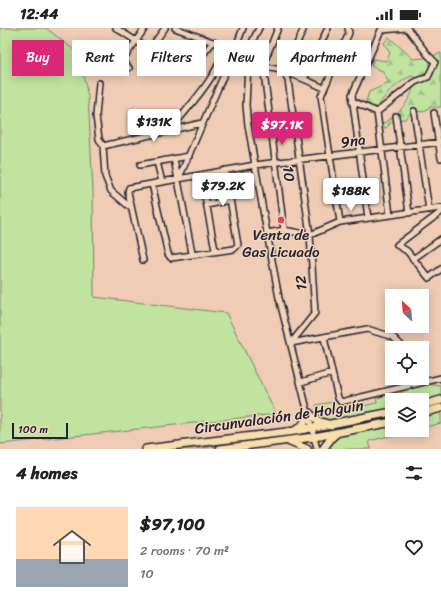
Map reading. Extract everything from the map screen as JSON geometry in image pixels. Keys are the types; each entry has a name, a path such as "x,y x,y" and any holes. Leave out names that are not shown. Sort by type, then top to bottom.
{"highway":[{"path":"429,403 441,400"},
{"path":"429,412 441,408"},
{"path":"295,431 302,426 309,413 318,421 331,425"},
{"name":"Circunvalación de Holguín","path":"146,449 295,431 385,413"},
{"name":"Circunvalación de Holguín","path":"220,449 314,437 385,423"},
{"path":"323,449 338,432"},
{"path":"284,441 293,442 307,449"}],"street":[{"path":"116,28 135,41"},
{"path":"129,50 145,28"},
{"path":"156,40 165,28"},
{"path":"174,28 213,42 206,51"},
{"path":"239,40 243,28"},
{"path":"253,40 259,28"},
{"name":"10","path":"269,50 278,28"},
{"path":"299,40 304,28"},
{"path":"304,79 328,28"},
{"path":"340,222 321,96 349,33 348,28"},
{"path":"368,218 352,95 381,29 407,28 428,56 435,62 428,77 415,82 377,112"},
{"path":"170,130 214,74"},
{"path":"178,180 223,76"},
{"path":"247,76 246,105 255,165 279,298 317,449"},
{"name":"10","path":"264,76 284,230"},
{"name":"12","path":"286,76 288,80 310,235 315,313 291,343"},
{"path":"294,76 324,88"},
{"path":"100,83 96,116 99,139 103,146 103,166 107,184 117,196 131,208 143,260"},
{"path":"352,101 377,112"},
{"path":"414,111 429,210"},
{"path":"377,112 390,215"},
{"path":"434,113 440,142 441,158"},
{"path":"396,116 409,213"},
{"path":"103,146 202,123"},
{"name":"9na","path":"131,208 128,190 130,188 255,165 382,149 419,146 440,142"},
{"path":"140,165 189,156"},
{"path":"174,159 192,253"},
{"path":"157,162 162,182"},
{"path":"152,184 169,256 171,258 192,253 237,247 238,245 225,170"},
{"path":"201,175 215,250"},
{"path":"207,205 230,200"},
{"path":"267,233 284,230 310,235 340,222 441,208"},
{"path":"441,212 398,245 407,251 429,278 441,269"},
{"path":"413,259 441,239"},
{"path":"291,343 366,329 393,337 397,341"},
{"path":"324,338 340,402 402,385"},
{"path":"301,382 332,373"},
{"path":"429,380 441,378"}],"green space":[{"path":"0,28 46,28 61,40 12,40 12,76 64,76 64,42 72,48 72,76 84,76 88,97 93,191 94,297 226,313 276,414 0,444"},
{"path":"389,37 413,59 425,58 441,53 441,107 430,107 423,112 416,111 414,109 405,119 394,120 386,128 382,127 382,124 395,115 409,99 415,77 411,76 394,87 371,115 366,111 365,104 369,92 389,83 382,71 371,66 374,59 386,61 390,53 384,43"},
{"path":"422,385 441,386 441,398 429,401 429,393 402,393 404,390"},
{"path":"385,396 385,411 330,422 321,415 316,405 338,401 359,401 362,406 377,403 376,398"},
{"path":"441,409 441,423 429,426 429,412"},
{"path":"385,425 385,437 369,441 371,449 329,449 336,439 342,435"},
{"path":"309,434 195,449 175,449"}],"place":[{"name":"Venta de Gas Licuado","path":"281,220"}]}
